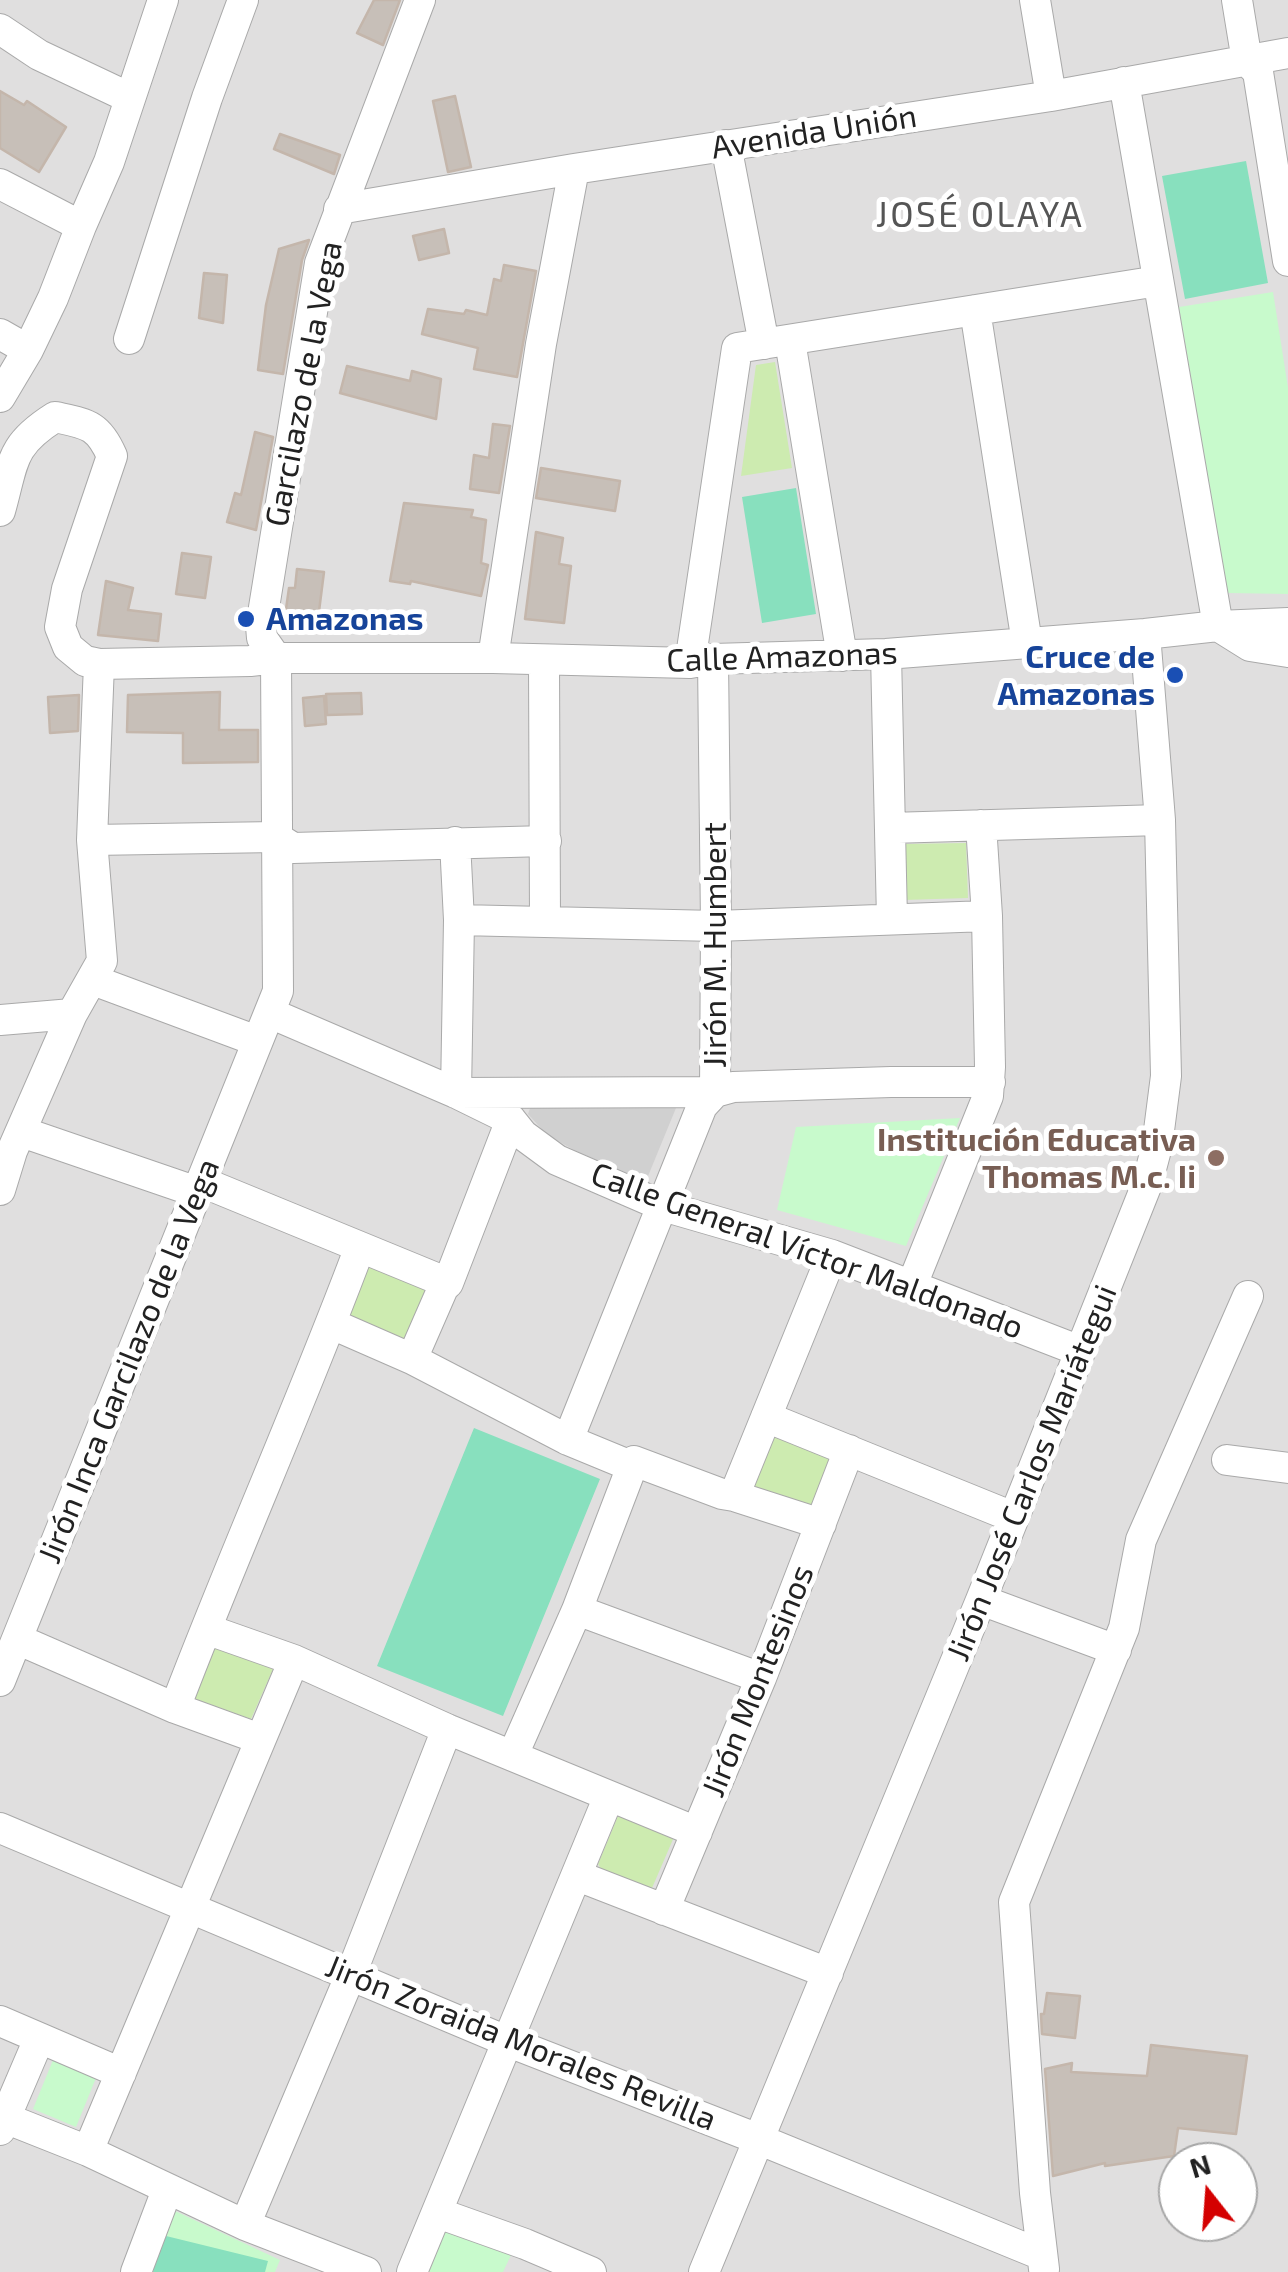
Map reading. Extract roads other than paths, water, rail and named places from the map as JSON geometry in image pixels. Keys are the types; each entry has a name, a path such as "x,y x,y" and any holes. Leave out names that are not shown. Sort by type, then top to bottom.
{"street":[{"path":"0,396 53,298 109,162 163,0"},
{"path":"129,339 243,0"},
{"name":"Garcilazo de la Vega","path":"276,837 276,658 262,638 261,626 320,264 420,0"},
{"path":"1036,0 1051,96"},
{"path":"1237,0 1247,61 1258,72 1288,258"},
{"path":"0,29 39,55 130,98"},
{"name":"Avenida Unión","path":"340,209 726,144 1051,96 1288,53"},
{"path":"1124,82 1218,626 1250,646 1288,652"},
{"path":"726,144 777,343 842,656"},
{"path":"493,658 541,344 574,169"},
{"path":"0,184 80,226"},
{"path":"777,343 1158,281"},
{"path":"974,310 1027,643"},
{"path":"0,334 28,350"},
{"name":"Jirón M. Humbert","path":"568,1440 702,1106 715,1092 716,926 702,661 738,348 777,343"},
{"path":"0,511 16,450 32,432 55,417 83,424 103,435 112,456 66,588 60,627 68,647 92,663 92,840 102,961 72,1014 12,1151 0,1190"},
{"name":"Calle Amazonas","path":"92,663 276,658 702,661 886,654 1288,623"},
{"name":"Jirón José Carlos Mariátegui","path":"704,2272 981,1600 1136,1214 1152,1165 1166,1076 1160,820 1145,634"},
{"path":"886,654 892,919"},
{"path":"544,660 544,922"},
{"path":"890,828 1160,820"},
{"path":"912,1285 988,1096 981,825"},
{"path":"92,840 276,837 294,848 546,841"},
{"name":"Jirón Inca Garcilazo de la Vega","path":"0,1681 278,990 276,837"},
{"path":"455,842 459,920 456,1093 715,1092 733,1087 990,1082"},
{"path":"459,920 716,926 986,916"},
{"name":"Calle General Víctor Maldonado","path":"92,980 264,1027 456,1093 511,1120 523,1135 557,1160 663,1206 832,1255 1080,1351"},
{"path":"0,1020 72,1014"},
{"path":"412,1358 448,1283 511,1120"},
{"path":"22,1132 200,1187 448,1283"},
{"path":"176,1708 360,1248"},
{"path":"734,1496 832,1255"},
{"path":"1042,2253 1014,1902 1124,1628 1141,1540 1248,1296"},
{"path":"332,1324 412,1358 568,1440 821,1524"},
{"path":"766,1418 1013,1517"},
{"name":"Jirón Montesinos","path":"664,1910 761,1678 849,1450"},
{"path":"1227,1460 1288,1468"},
{"path":"513,1755 576,1610 632,1463"},
{"path":"981,1600 1116,1650"},
{"path":"576,1610 761,1678"},
{"path":"206,1628 294,1660 696,1832"},
{"path":"17,1639 176,1708 260,1739"},
{"path":"88,2151 294,1660"},
{"path":"245,2225 447,1728"},
{"path":"412,2272 610,1796"},
{"name":"Jirón Zoraida Morales Revilla","path":"0,1828 509,2042 1042,2253"},
{"path":"578,1876 828,1973"},
{"path":"0,2021 121,2073"},
{"path":"38,2039 2,2124 88,2151 245,2225 308,2261 366,2272"},
{"path":"136,2272 167,2190"},
{"path":"438,2213 519,2258 591,2272"}],"place":[{"name":"Amazonas","path":"246,619"},
{"name":"Cruce de Amazonas","path":"1175,675"},
{"name":"Institución Educativa Thomas M.c. Ii","path":"1216,1158"}],"district":[{"name":"JOSÉ OLAYA","path":"980,215"}]}
